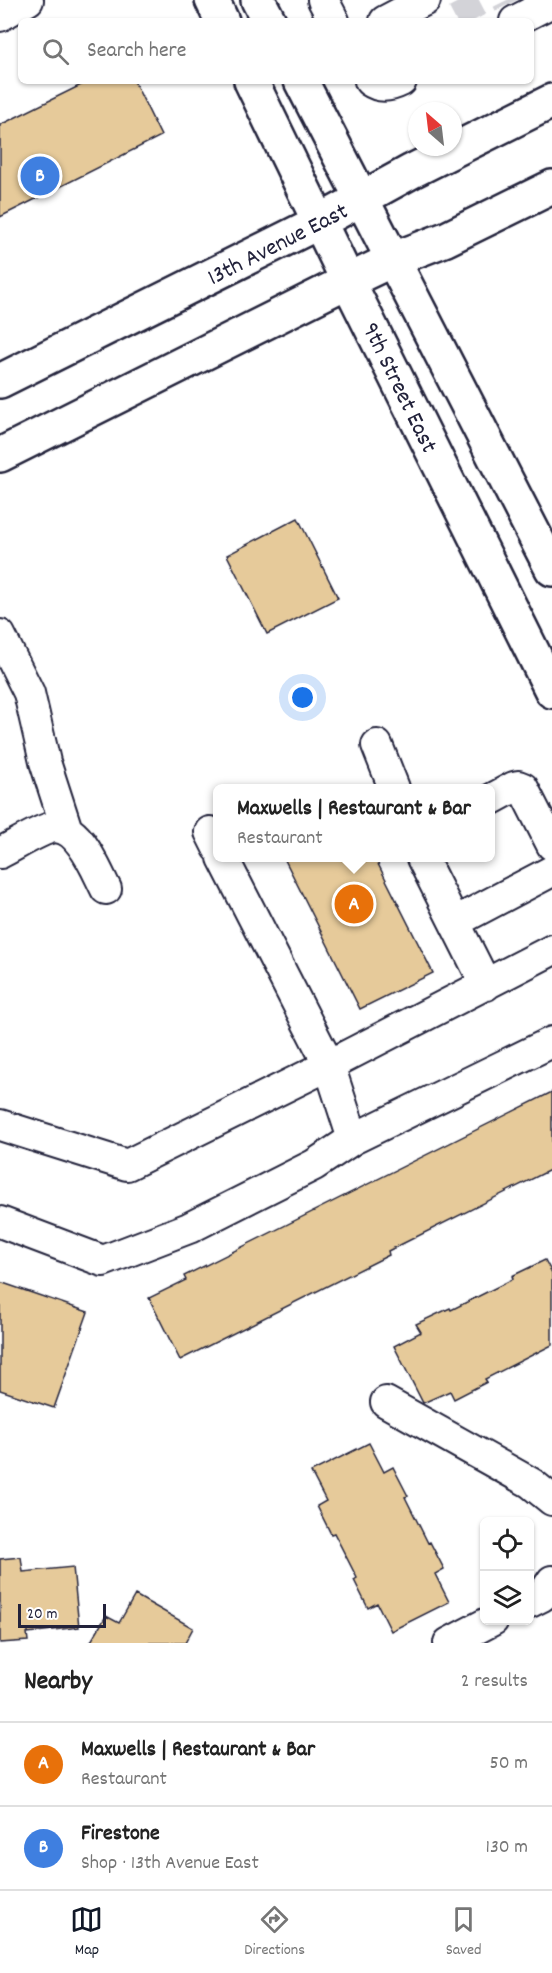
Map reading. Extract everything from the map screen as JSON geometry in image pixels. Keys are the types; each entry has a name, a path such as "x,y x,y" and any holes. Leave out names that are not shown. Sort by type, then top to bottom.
{"main road":[{"path":"212,0 221,18"},
{"path":"258,0 267,18"},
{"name":"9th Street East","path":"252,84 552,691"},
{"name":"9th Street East","path":"303,84 552,569"},
{"name":"13th Avenue East","path":"0,381 319,222 412,171 552,100"},
{"path":"0,455 348,281 446,239 552,187"}],"lane":[{"path":"0,16 28,0"},
{"path":"323,0 332,18"},
{"path":"514,15 552,2"},
{"path":"393,18 420,8"},
{"path":"379,84 392,86 396,84"},
{"path":"0,635 29,693 45,762 67,830"},
{"path":"377,745 392,784"},
{"path":"495,797 514,787 519,786 523,789 552,845"},
{"path":"0,853 52,828 67,830 80,840 106,889"},
{"path":"225,862 329,1065 353,1139"},
{"path":"424,862 486,984"},
{"path":"455,922 552,871"},
{"path":"0,1125 127,1165 329,1065 552,950"},
{"path":"0,1222 104,1261 189,1228 314,1165 353,1139 552,1042"},
{"path":"386,1402 531,1483 552,1500"},
{"path":"534,1600 542,1596 552,1581"},
{"path":"449,1643 483,1625"}],"building":[{"path":"83,84 135,84 161,136 0,217 0,125"},
{"path":"298,518 338,598 267,634 227,555"},
{"path":"286,862 377,862 433,973 360,1009"},
{"path":"552,1092 552,1169 388,1251 389,1255 180,1360 149,1298 186,1280 184,1276"},
{"path":"545,1260 552,1273 552,1345 485,1379 487,1382 454,1399 450,1391 423,1403 394,1346 421,1332 416,1324 450,1308 451,1310"},
{"path":"0,1282 88,1312 54,1408 0,1390"},
{"path":"369,1443 384,1472 393,1467 408,1496 405,1497 444,1569 435,1574 449,1602 391,1631 377,1603 368,1608 354,1580 357,1578 317,1506 326,1501 311,1472"},
{"path":"21,1557 23,1572 73,1567 79,1627 27,1633 28,1641 0,1643 0,1559"},
{"path":"135,1595 193,1628 185,1643 90,1643 106,1616 119,1623"}],"tunnel":[{"path":"462,0 471,18"},
{"path":"507,0 509,4"}],"place":[{"name":"Firestone","path":"40,176"},
{"name":"Maxwells | Restaurant & Bar","path":"354,904"}]}
